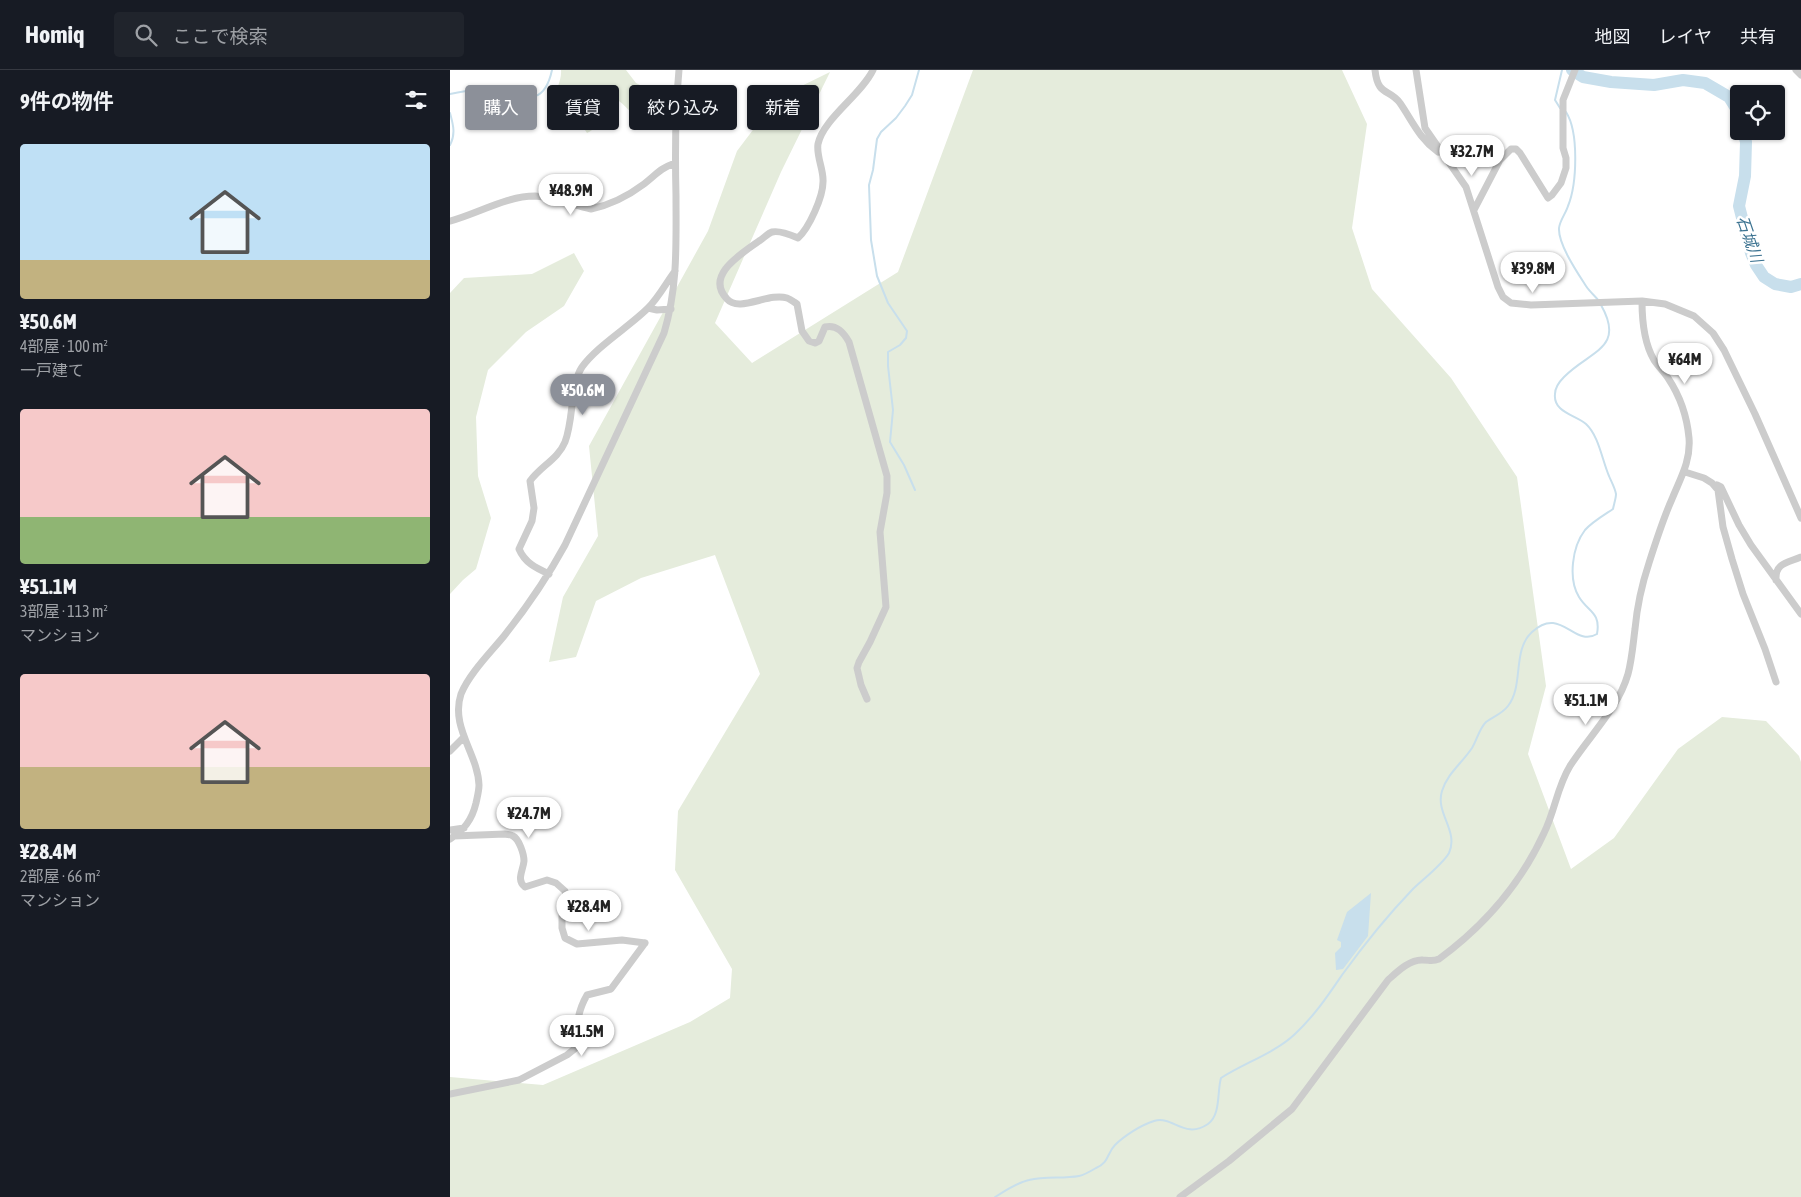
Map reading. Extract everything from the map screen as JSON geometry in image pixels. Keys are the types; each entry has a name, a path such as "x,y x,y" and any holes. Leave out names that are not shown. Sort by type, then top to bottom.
{"street":[{"path":"451,835 464,828 472,816 479,784 462,739 457,715 460,695 471,678 531,602 549,574 565,545 664,333 671,309 676,270 675,163 678,70"},
{"path":"867,698 861,685 857,668 886,606 880,532 887,493 887,476 849,342 842,331 829,326 825,328 819,341 815,343 809,341 802,332 796,304 792,301 787,298 776,297 739,305 726,299 720,282 723,272 735,259 772,232 786,233 798,238 805,231 820,196 823,183 818,145 822,135 828,125 861,89 873,70"},
{"path":"1375,70 1376,80 1383,91 1398,100 1425,142 1445,156"},
{"path":"1416,70 1425,128 1466,187 1498,287 1503,297 1511,303 1546,305 1642,301 1665,304 1694,316 1713,333 1724,350 1801,518"},
{"path":"1474,210 1500,160 1511,149 1516,149 1520,153 1548,198 1561,183 1566,168 1563,148 1563,100 1576,70"},
{"path":"1796,70 1801,75"},
{"path":"450,221 519,198 533,196 546,197 591,209 597,208 608,205 633,191 661,169 675,163"},
{"path":"549,574 523,558 519,549 532,521 534,508 530,481 536,473 561,452 567,439 573,408 575,382 583,366 648,308 676,270"},
{"path":"1180,1197 1230,1161 1292,1110 1388,980 1396,972 1414,961 1434,962 1472,932 1494,909 1520,876 1545,831 1560,783 1570,765 1596,731 1619,694 1628,676 1644,580 1671,499 1684,472 1689,440 1686,420 1679,398 1668,377 1654,360 1648,347 1642,320 1642,301"},
{"path":"648,308 657,310 671,309"},
{"path":"1684,472 1704,478 1721,487 1739,525 1801,614"},
{"path":"1712,483 1718,490 1722,527 1742,594 1765,649 1776,682"},
{"path":"1776,580 1777,568 1801,557"},
{"path":"450,751 462,739"},
{"path":"450,1094 519,1080 567,1055 577,1047 576,1027 580,1007 587,996 611,989 645,943 622,940 576,944 566,938 562,928 565,891 556,883 547,880 525,887 522,885 520,878 524,859 519,842 513,836 505,834 451,835"}],"green space":[{"path":"561,70 626,70 636,83 640,85 629,85 629,111 619,102 619,85 558,85"},
{"path":"973,70 1342,70 1367,124 1352,228 1372,289 1451,378 1517,477 1546,686 1528,754 1571,869 1614,838 1678,749 1722,717 1766,721 1799,756 1801,762 1801,1197 450,1197 450,1077 543,1085 690,1022 730,998 732,969 675,870 678,811 760,674 715,555 641,578 596,601 576,657 549,662 563,597 598,536 589,446 708,231 737,151 753,130 802,130 781,172 715,323 752,363 898,272"},
{"path":"830,72 819,94 819,85 804,85"},
{"path":"574,253 584,271 564,306 526,332 488,370 476,417 478,476 491,518 476,569 450,594 450,293 464,278 532,274"}],"water":[{"path":"1371,893 1368,936 1343,969 1336,970 1335,953 1341,947 1341,942 1337,940 1347,912"}],"waterway":[{"path":"450,94 480,90 520,97 536,96 543,91 548,83 552,70"},
{"path":"915,490 904,465 890,442 893,410 888,352 900,345 906,338 907,331 888,303 877,276 871,240 869,185 877,139 881,132 896,118 912,95 919,70"},
{"path":"1560,108 1555,100 1562,70"},
{"name":"石城川","path":"1572,70 1583,77 1611,82 1654,85 1683,80 1705,83 1730,99"},
{"path":"1566,112 1575,145 1575,172 1571,196 1559,228 1560,235 1573,266 1599,301"},
{"path":"450,113 453,125 450,145"},
{"name":"石城川","path":"1745,140 1745,176 1739,206 1751,253 1764,277 1775,284 1791,287 1801,284"},
{"path":"995,1197 1025,1181 1042,1178 1073,1177 1088,1173 1106,1161 1112,1148 1123,1138 1138,1128 1154,1121 1167,1121 1192,1129 1208,1124 1217,1109 1221,1078 1278,1047 1295,1034 1309,1020 1384,921 1449,853 1451,837 1441,799 1444,785 1472,748 1486,722 1501,713 1513,698 1522,648 1526,640 1532,632 1542,625 1551,623 1559,624 1581,636 1589,637 1597,634 1597,621 1593,613 1579,597 1573,581 1574,554 1585,530 1613,509 1616,494 1594,435 1586,424 1557,405 1555,394 1562,379 1601,348 1607,340 1609,331 1608,320 1601,305"}]}
